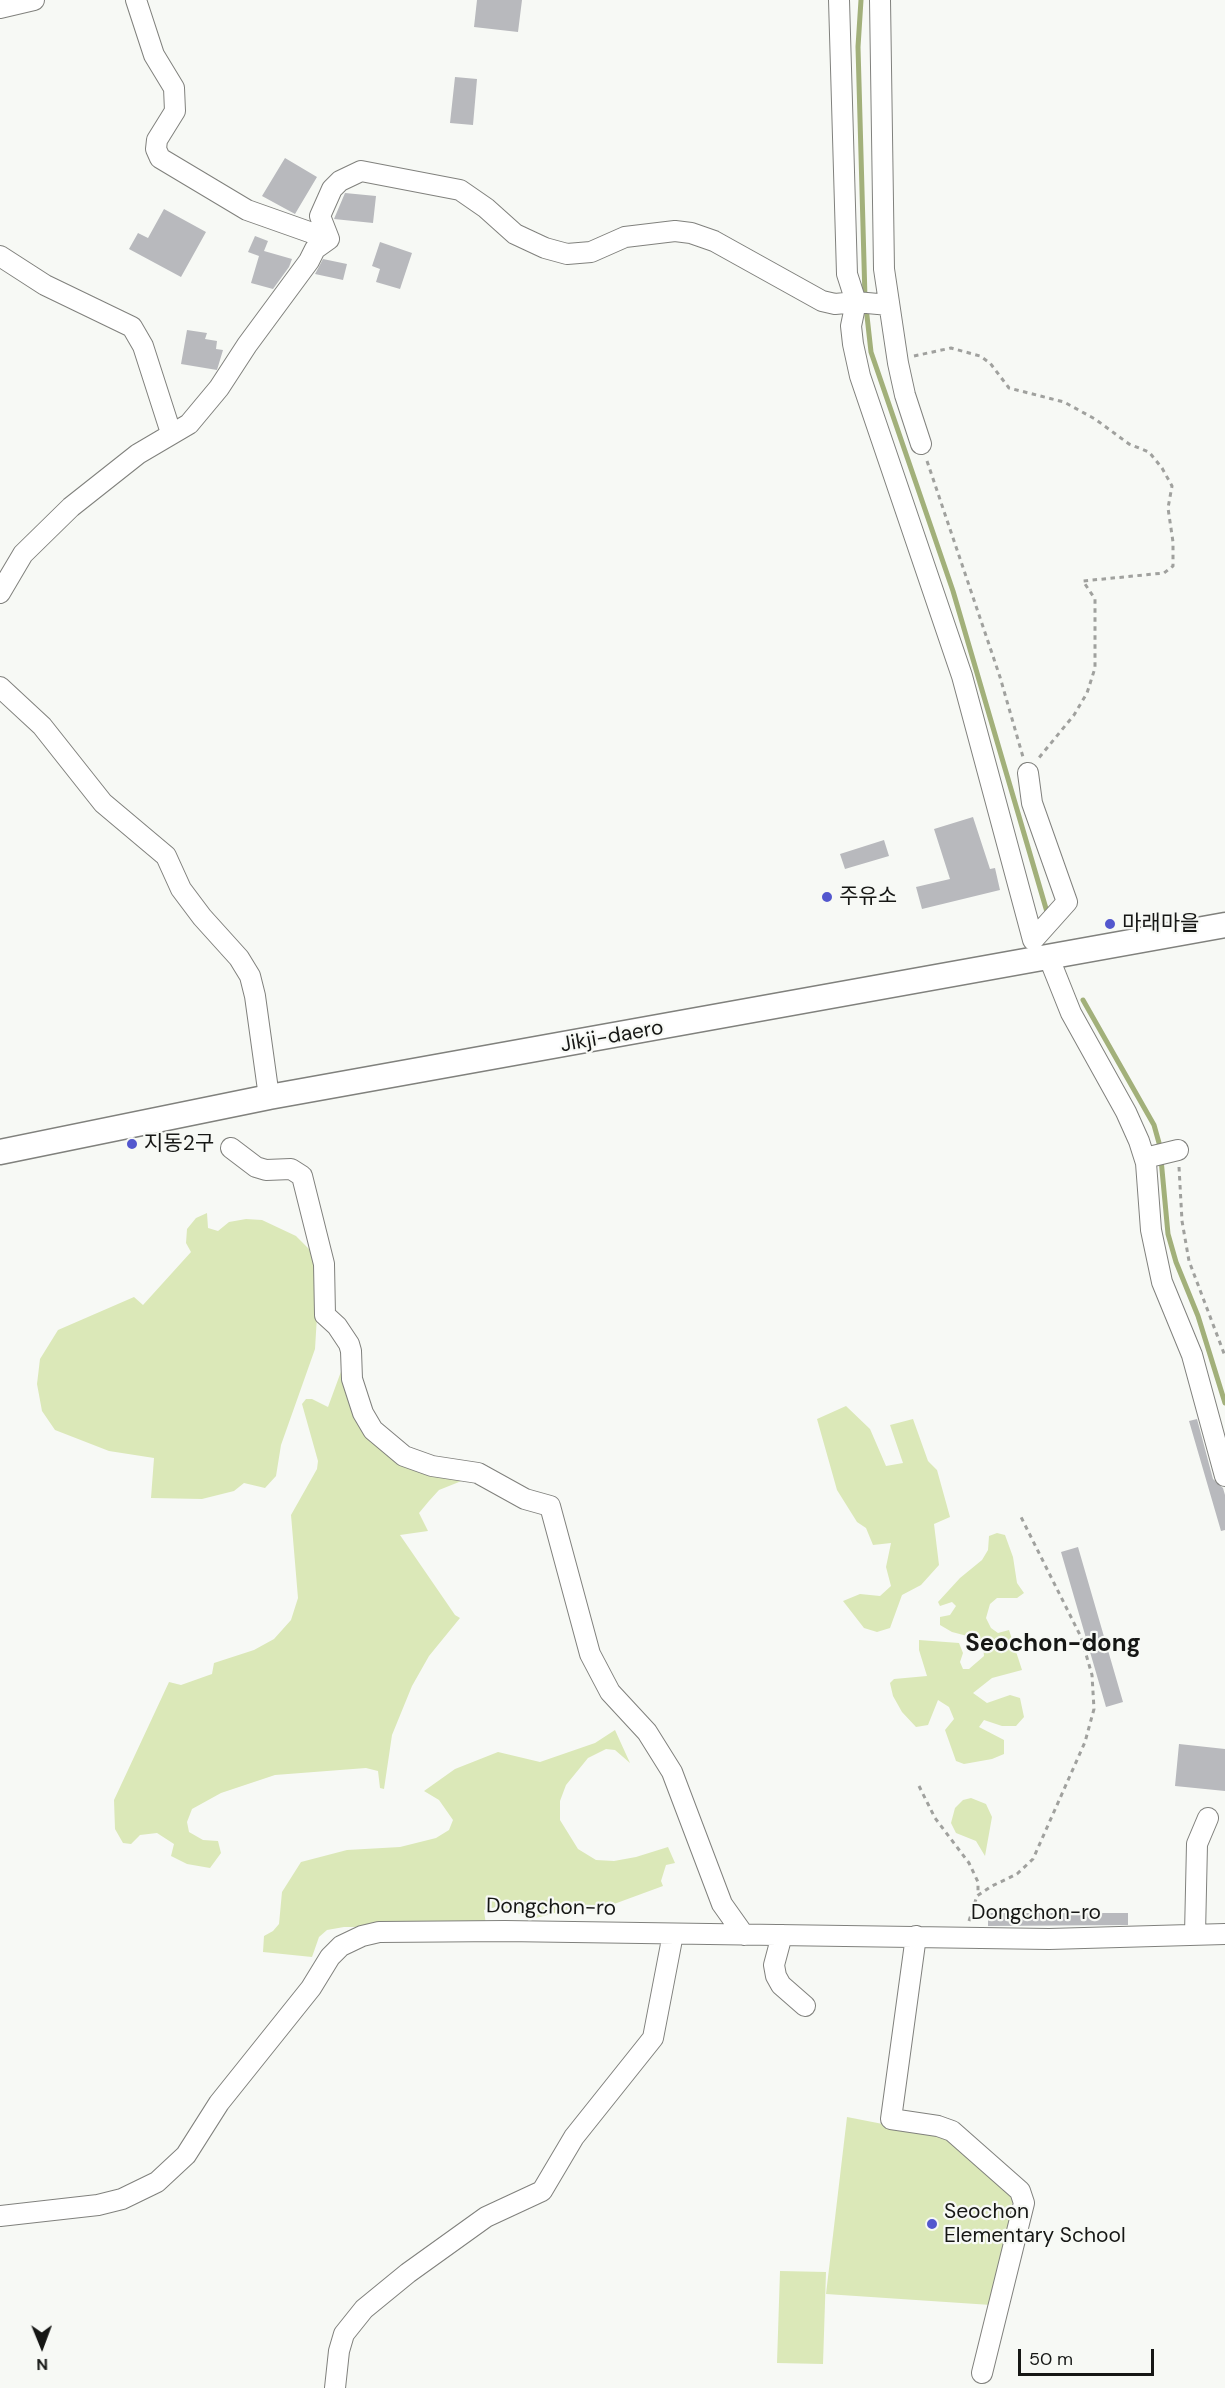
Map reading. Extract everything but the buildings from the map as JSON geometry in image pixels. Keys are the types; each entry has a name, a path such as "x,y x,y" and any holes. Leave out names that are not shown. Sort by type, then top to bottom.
{"main road":[{"name":"Jikji-daero","path":"0,1152 269,1097 1041,949 1225,924"}],"street":[{"path":"0,8 34,0"},
{"path":"136,0 154,55 174,88 175,111 157,140 156,149 160,158 247,210 329,239"},
{"path":"839,0 847,274 856,302 851,326 860,376 962,676 1041,949 1071,1013 1126,1112 1145,1158 1150,1230 1162,1282 1192,1355 1225,1476"},
{"path":"880,0 882,226 889,305 905,395 921,444"},
{"path":"329,239 320,216 332,189 351,175 361,171 373,171 460,190 486,208 515,234 545,248 567,254 591,252 625,237 675,231 691,233 714,241 822,301 835,304 856,302 889,305"},
{"path":"2,580 22,554 71,507 138,453 189,424 219,388 247,345 309,261 315,249 329,239"},
{"path":"0,256 45,285 132,327 143,346 171,433"},
{"path":"0,687 42,726 103,803 162,851 180,889 239,958 250,976 255,996 269,1097"},
{"path":"1028,773 1032,803 1067,902 1041,949"},
{"path":"231,1148 256,1167 266,1170 291,1169 302,1176 324,1264 325,1315 337,1326 349,1344 352,1379 363,1413 373,1430 404,1456 432,1466 478,1473 525,1499 550,1506 590,1654 610,1692 647,1732 672,1772 722,1904 744,1935"},
{"path":"1145,1158 1178,1150"},
{"path":"1195,1934 1197,1844 1208,1818"},
{"name":"Dongchon-ro","path":"0,2216 53,2211 122,2199 165,2176 186,2155 219,2103 311,1988 330,1958 352,1940 379,1932 1049,1939 1225,1934"},
{"path":"335,2388 339,2351 344,2334 370,2304 408,2273 486,2217 542,2191 574,2138 653,2038 673,1934"},
{"path":"782,1935 774,1965 776,1976 781,1986 805,2006"},
{"path":"916,1936 891,2119 938,2126 952,2131 1020,2191 1024,2203 982,2373"}],"path":[{"path":"898,363 917,354 951,348 970,352 990,363 1009,388 1064,402 1095,419 1129,444 1149,452 1162,468 1172,486 1168,508 1173,542 1173,566 1164,573 1083,581 1095,599 1095,668 1087,693 1074,715 1028,773"},
{"path":"921,444 996,667 1028,773"},
{"path":"1178,1150 1182,1221 1189,1261 1225,1356"},
{"path":"978,1896 992,1886 1017,1874 1033,1859 1084,1743 1094,1709 1092,1676 1081,1637 1020,1515"},
{"path":"919,1786 935,1818 969,1863 978,1882 978,1896 963,1937"}],"green space":[{"path":"207,1213 208,1228 218,1231 229,1222 246,1219 262,1220 296,1236 309,1249 317,1264 319,1283 315,1349 281,1445 276,1476 265,1488 244,1483 234,1491 202,1499 151,1498 154,1458 109,1451 55,1430 42,1411 37,1384 40,1359 58,1330 134,1297 143,1305 191,1252 186,1243 187,1229 196,1218"},
{"path":"346,1358 381,1448 393,1460 469,1478 439,1490 419,1513 428,1531 400,1535 455,1615 460,1618 429,1656 412,1686 392,1735 384,1789 380,1788 378,1771 366,1768 275,1775 221,1793 192,1809 187,1822 189,1832 203,1840 218,1841 221,1853 210,1868 187,1864 171,1856 174,1844 157,1833 140,1835 131,1844 123,1843 115,1829 114,1800 169,1682 181,1685 212,1674 214,1663 254,1650 274,1639 291,1620 298,1598 291,1515 317,1469 318,1461 302,1404 306,1399 312,1399 328,1407"},
{"path":"846,1406 870,1429 886,1466 903,1463 890,1425 913,1419 928,1461 937,1470 950,1517 934,1524 939,1565 921,1585 902,1595 890,1628 877,1632 864,1628 843,1601 860,1594 880,1596 891,1586 886,1567 891,1543 873,1545 866,1528 857,1522 837,1490 817,1419"},
{"path":"997,1533 1005,1535 1013,1557 1017,1583 1024,1593 1017,1598 997,1598 990,1604 986,1618 991,1628 998,1633 1009,1630 1022,1670 992,1678 973,1693 987,1703 1010,1695 1020,1698 1024,1717 1016,1726 1002,1726 984,1720 979,1727 1004,1740 1004,1754 992,1759 964,1764 956,1761 945,1730 954,1719 949,1707 938,1700 928,1725 916,1727 902,1712 893,1696 890,1683 894,1679 927,1676 919,1650 919,1640 959,1643 963,1653 960,1662 963,1669 969,1669 984,1656 983,1646 975,1638 952,1632 940,1625 940,1617 950,1615 956,1606 952,1602 940,1606 938,1602 960,1578 982,1560 988,1550 989,1536"},
{"path":"615,1730 630,1763 615,1750 606,1749 588,1758 566,1785 560,1801 560,1820 578,1849 596,1860 614,1861 668,1847 675,1863 666,1865 661,1881 663,1886 595,1911 581,1906 532,1919 500,1906 484,1910 486,1925 480,1927 344,1927 327,1930 319,1937 312,1957 263,1952 264,1936 279,1924 282,1892 301,1862 347,1850 400,1847 436,1838 449,1830 453,1820 439,1800 424,1791 455,1769 498,1752 540,1762 595,1743"},
{"path":"971,1798 986,1804 992,1817 985,1856 976,1841 956,1833 951,1823 955,1808 963,1800"},
{"path":"847,2117 944,2136 1014,2196 991,2305 826,2294"},
{"path":"780,2271 826,2272 823,2364 777,2363"}],"waterway":[{"path":"861,0 858,47 865,298"},
{"path":"866,307 871,352 953,591 1047,912"},
{"path":"1083,1000 1154,1125 1161,1150"},
{"path":"1161,1159 1168,1234 1176,1262 1198,1316 1225,1403"}],"place":[{"name":"주유소","path":"827,897"},
{"name":"마래마을","path":"1110,924"},
{"name":"지동2구","path":"132,1144"},
{"name":"Seochon Elementary School","path":"932,2224"}],"district":[{"name":"Seochon-dong","path":"1053,1645"}]}
